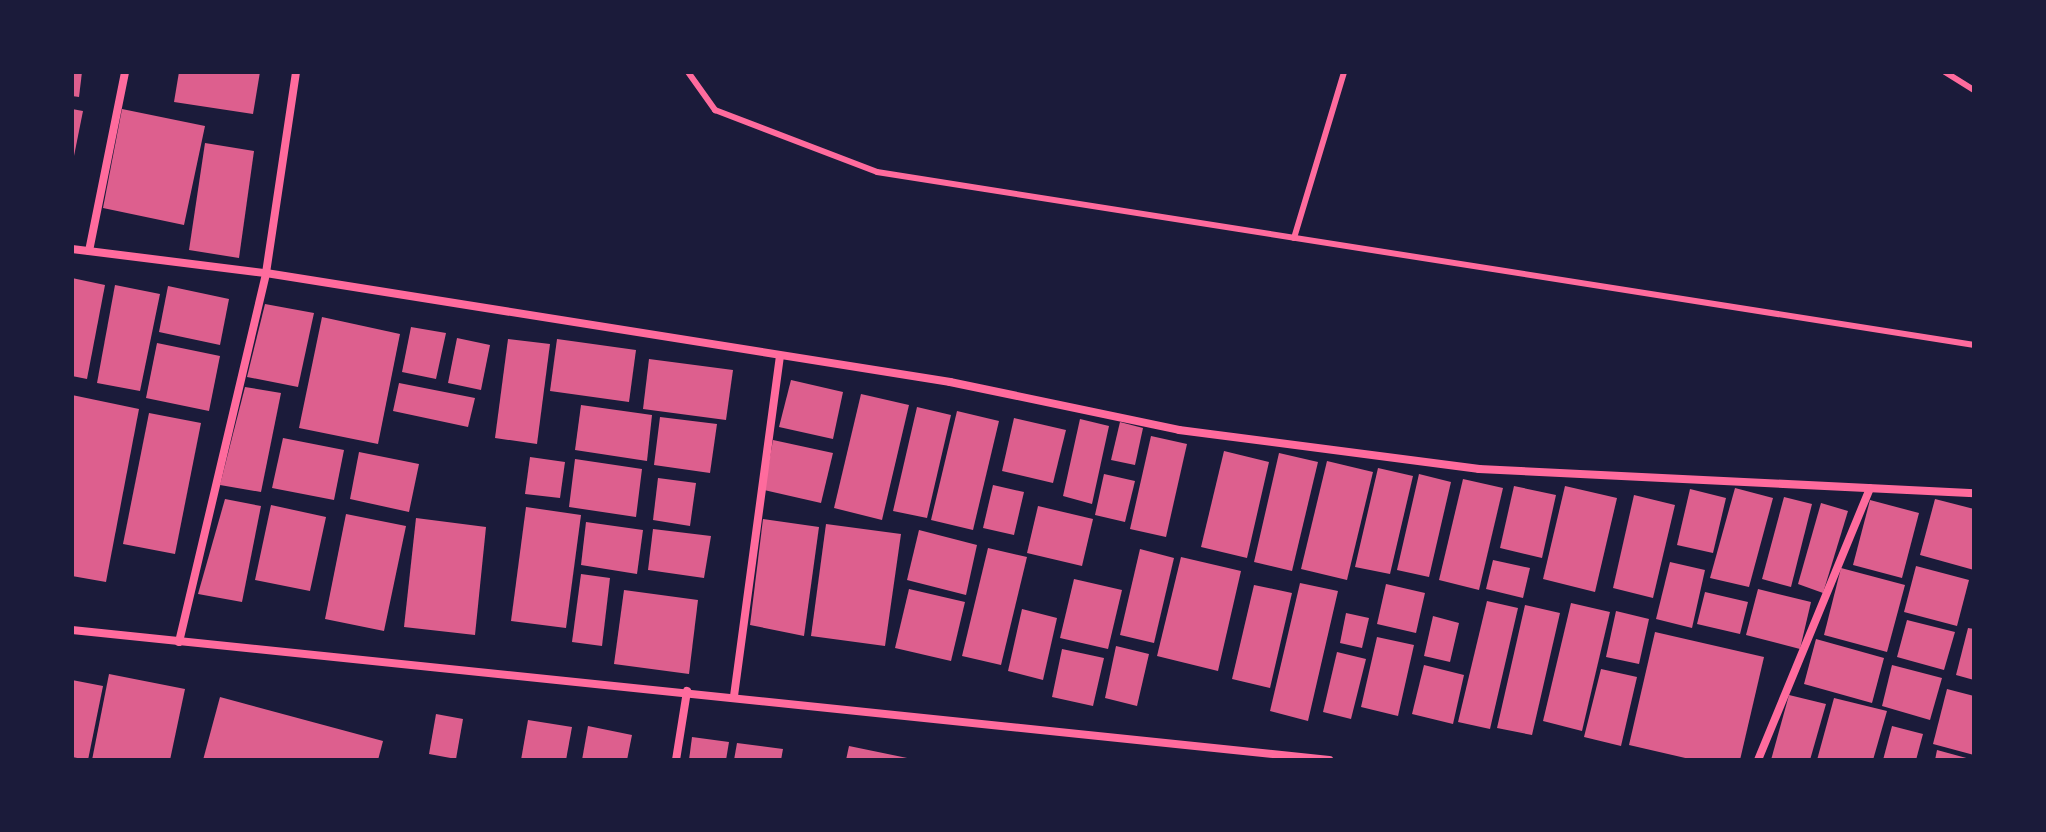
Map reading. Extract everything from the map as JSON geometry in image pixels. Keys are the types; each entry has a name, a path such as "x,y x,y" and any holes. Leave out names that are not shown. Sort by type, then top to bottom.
{"street":[{"path":"89,251 125,72"},
{"path":"179,642 266,273 296,72"},
{"path":"72,249 266,273 950,382 1179,430 1479,469 1974,493"},
{"path":"734,696 780,356"},
{"path":"1758,760 1870,488"},
{"path":"72,630 687,691 1270,757 1329,760"},
{"path":"676,760 687,691"}],"lane":[{"path":"688,72 715,110 877,172 1974,345"},
{"path":"1294,238 1344,72"},
{"path":"1945,72 1974,90"}],"building":[{"path":"72,72 82,72 79,97 72,96"},
{"path":"179,72 260,72 253,114 174,102"},
{"path":"72,109 83,111 73,161 72,161"},
{"path":"122,109 205,126 184,225 103,208"},
{"path":"205,143 254,151 239,258 189,250"},
{"path":"72,278 105,285 87,379 72,376"},
{"path":"115,285 160,294 140,391 97,383"},
{"path":"168,286 229,299 220,345 159,332"},
{"path":"265,304 314,313 298,387 247,377"},
{"path":"322,317 400,334 378,444 299,428"},
{"path":"411,327 446,333 436,379 402,372"},
{"path":"457,338 490,345 481,390 448,383"},
{"path":"508,339 550,344 537,444 495,438"},
{"path":"557,339 636,350 629,402 550,391"},
{"path":"157,343 220,356 209,411 146,398"},
{"path":"649,359 733,370 726,420 643,409"},
{"path":"791,380 843,392 833,439 779,427"},
{"path":"399,383 475,398 468,427 393,411"},
{"path":"245,387 281,393 261,492 220,485"},
{"path":"861,394 909,405 882,520 834,508"},
{"path":"72,395 139,409 106,582 72,576"},
{"path":"581,405 652,415 647,461 575,450"},
{"path":"917,407 951,415 927,518 893,511"},
{"path":"957,411 999,421 973,530 931,520"},
{"path":"149,413 201,423 175,554 123,544"},
{"path":"660,417 717,424 710,473 654,465"},
{"path":"1014,418 1066,430 1053,483 1002,471"},
{"path":"1080,419 1109,426 1092,504 1063,496"},
{"path":"1120,422 1143,428 1135,465 1111,460"},
{"path":"1151,436 1187,444 1166,537 1130,529"},
{"path":"283,438 344,450 334,500 272,488"},
{"path":"773,440 833,453 821,503 764,490"},
{"path":"1224,451 1269,462 1247,558 1201,547"},
{"path":"359,452 419,464 409,512 350,499"},
{"path":"1279,453 1318,462 1292,571 1254,562"},
{"path":"530,457 565,462 560,498 525,494"},
{"path":"575,459 642,469 636,517 569,507"},
{"path":"1327,461 1373,472 1347,580 1301,569"},
{"path":"1378,468 1413,476 1390,574 1355,567"},
{"path":"1104,474 1135,481 1125,522 1095,515"},
{"path":"1419,474 1451,482 1429,577 1397,570"},
{"path":"658,478 696,483 690,526 653,520"},
{"path":"1463,479 1503,488 1479,590 1439,580"},
{"path":"993,485 1024,492 1014,535 983,528"},
{"path":"1514,486 1556,495 1542,558 1500,548"},
{"path":"1565,486 1617,498 1595,592 1543,579"},
{"path":"1735,488 1773,498 1749,587 1710,578"},
{"path":"1690,489 1726,498 1713,553 1677,545"},
{"path":"1634,495 1675,505 1653,598 1613,588"},
{"path":"1784,497 1812,504 1791,587 1762,579"},
{"path":"225,499 261,506 242,602 198,594"},
{"path":"1935,499 1974,509 1974,570 1920,555"},
{"path":"1870,500 1919,513 1902,578 1853,565"},
{"path":"1821,503 1848,511 1823,593 1798,584"},
{"path":"271,505 326,517 310,591 255,580"},
{"path":"1038,506 1093,519 1082,566 1027,553"},
{"path":"526,507 581,515 566,628 511,621"},
{"path":"346,514 406,526 384,631 325,619"},
{"path":"416,518 486,527 475,635 404,627"},
{"path":"763,519 819,527 804,636 750,625"},
{"path":"586,522 643,530 637,574 581,565"},
{"path":"826,524 901,534 885,646 811,636"},
{"path":"653,529 711,536 704,578 648,570"},
{"path":"919,530 977,545 966,595 907,580"},
{"path":"988,548 1027,557 1001,665 962,656"},
{"path":"1140,549 1174,558 1154,643 1120,635"},
{"path":"1181,557 1241,571 1218,671 1157,656"},
{"path":"1493,560 1530,568 1523,598 1486,589"},
{"path":"1670,562 1705,570 1692,628 1656,619"},
{"path":"1916,566 1969,580 1957,626 1904,612"},
{"path":"1841,568 1905,585 1887,652 1824,635"},
{"path":"581,574 610,578 602,646 572,642"},
{"path":"1074,579 1122,590 1108,649 1060,638"},
{"path":"1300,583 1338,591 1308,721 1270,711"},
{"path":"1386,584 1425,593 1416,633 1377,624"},
{"path":"1254,585 1292,593 1270,688 1232,679"},
{"path":"909,589 965,602 951,661 895,648"},
{"path":"1758,589 1811,602 1800,649 1746,635"},
{"path":"624,590 698,600 689,674 614,664"},
{"path":"1705,592 1748,602 1740,634 1697,624"},
{"path":"1487,601 1518,608 1490,729 1458,722"},
{"path":"1571,603 1610,612 1582,731 1543,721"},
{"path":"1525,605 1560,613 1532,735 1497,728"},
{"path":"1022,609 1057,618 1043,680 1008,671"},
{"path":"1616,611 1649,619 1639,664 1606,657"},
{"path":"1346,613 1369,618 1362,648 1340,643"},
{"path":"1433,616 1459,623 1450,662 1424,656"},
{"path":"1907,620 1955,632 1944,670 1897,657"},
{"path":"1968,628 1974,629 1974,680 1956,675"},
{"path":"1655,632 1764,657 1740,760 1694,760 1629,745"},
{"path":"1377,637 1414,645 1398,716 1361,707"},
{"path":"1816,639 1884,658 1872,703 1804,684"},
{"path":"1116,646 1149,654 1137,706 1105,698"},
{"path":"1062,649 1104,658 1093,706 1052,697"},
{"path":"1337,652 1366,659 1351,719 1323,712"},
{"path":"1424,665 1464,675 1453,724 1412,714"},
{"path":"1892,665 1942,678 1930,720 1882,706"},
{"path":"1601,669 1637,677 1621,746 1584,737"},
{"path":"109,674 185,689 170,760 92,760"},
{"path":"72,680 103,686 88,760 72,757"},
{"path":"1947,689 1974,696 1974,755 1933,744"},
{"path":"1789,695 1826,704 1810,760 1771,760"},
{"path":"220,697 383,741 378,760 203,760"},
{"path":"1834,698 1887,711 1873,760 1817,760"},
{"path":"436,714 463,719 456,759 429,754"},
{"path":"528,720 572,727 566,760 521,760"},
{"path":"588,726 632,735 627,760 582,760"},
{"path":"1892,726 1923,734 1916,760 1883,760"},
{"path":"692,737 729,742 726,760 689,760"},
{"path":"737,743 783,749 781,760 734,760"},
{"path":"849,746 912,759 912,760 846,760"},
{"path":"1937,750 1970,759 1970,760 1935,760"}]}
